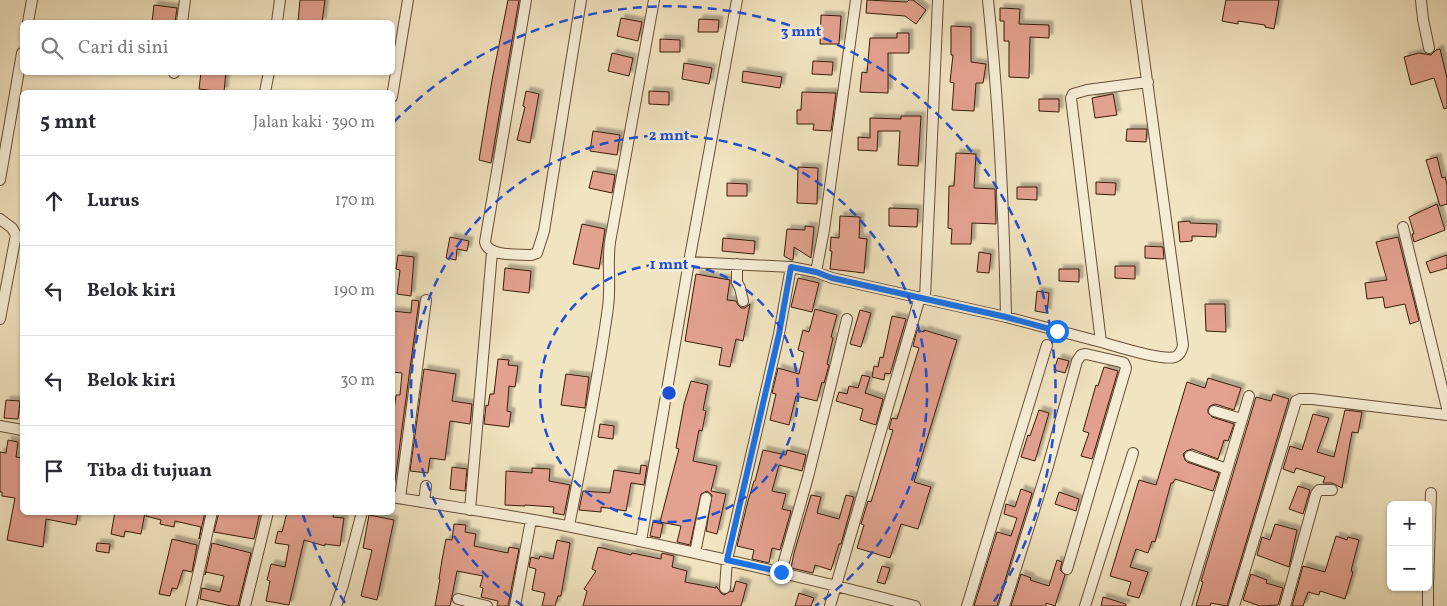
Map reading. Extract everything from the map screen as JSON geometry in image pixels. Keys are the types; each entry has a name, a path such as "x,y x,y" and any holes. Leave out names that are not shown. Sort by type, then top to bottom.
{"street":[{"path":"28,20 32,0"},
{"path":"182,20 185,0"},
{"path":"277,20 280,0"},
{"path":"393,90 408,0"},
{"path":"526,0 486,231 486,247 492,252 531,255 537,253 540,244 581,0"},
{"path":"569,526 605,329 609,296 610,242 654,0"},
{"path":"641,541 737,0"},
{"path":"816,272 830,191 856,0"},
{"path":"830,606 922,298 938,0"},
{"path":"988,0 995,64 999,130 1006,317"},
{"path":"690,262 791,267 1006,317 1156,356 1176,356 1181,352 1183,344 1136,0"},
{"path":"1421,0 1429,48"},
{"path":"0,180 20,65"},
{"path":"265,90 268,75"},
{"path":"1101,342 1071,98 1073,94 1087,90 1148,82"},
{"path":"0,219 12,228 16,235 0,319"},
{"path":"1403,227 1447,408"},
{"path":"470,510 492,252"},
{"path":"737,264 736,282 740,288 743,301"},
{"path":"725,588 727,560 777,344 791,267"},
{"path":"426,300 396,497 569,526 695,552 915,606"},
{"path":"781,572 810,467 847,319"},
{"path":"967,606 1047,345"},
{"path":"1004,606 1048,466 1077,361 1081,355 1086,354 1124,363 1126,368 1067,569"},
{"path":"1186,606 1249,396"},
{"path":"1234,606 1296,402 1300,399 1312,399 1447,415"},
{"path":"1214,411 1242,419"},
{"path":"0,426 20,430"},
{"path":"1086,606 1133,453"},
{"path":"1190,456 1227,469"},
{"path":"424,502 426,486"},
{"path":"1285,606 1316,494 1319,490 1332,490"},
{"path":"1429,546 1431,493"},
{"path":"695,552 706,498"},
{"path":"191,606 211,515"},
{"path":"245,606 267,515"},
{"path":"336,606 361,515"},
{"path":"515,606 531,520"},
{"path":"1428,591 1428,606"},
{"path":"458,599 487,606"}],"building":[{"path":"300,0 325,0 322,20 298,20"},
{"path":"508,0 519,0 491,163 479,160"},
{"path":"867,0 907,2 913,0 926,10 916,24 905,16 866,13"},
{"path":"1226,0 1279,0 1274,29 1265,27 1265,25 1238,21 1238,24 1222,21"},
{"path":"154,5 177,8 175,20 152,20"},
{"path":"1000,8 1020,9 1019,24 1049,25 1049,38 1030,37 1029,78 1009,77 1009,41 1004,41 1004,21 1000,21"},
{"path":"821,15 841,16 839,44 820,44"},
{"path":"621,18 642,22 638,41 617,36"},
{"path":"699,19 719,20 718,32 698,32"},
{"path":"951,26 971,27 971,62 986,64 983,83 976,83 974,111 952,110 954,83 950,82 953,55 951,55"},
{"path":"897,33 909,33 909,53 888,53 888,93 860,92 862,72 867,73 870,38 897,38"},
{"path":"660,39 680,40 680,52 660,52"},
{"path":"1440,49 1447,78 1447,108 1444,109 1434,78 1411,85 1404,57 1419,53 1431,55"},
{"path":"612,53 633,58 629,76 608,71"},
{"path":"813,61 833,62 832,75 812,74"},
{"path":"684,63 712,68 709,84 682,79"},
{"path":"743,71 782,77 780,88 742,82"},
{"path":"201,75 226,75 224,90 199,89"},
{"path":"526,91 539,94 530,143 517,140 525,107 523,106"},
{"path":"649,91 669,92 669,105 649,104"},
{"path":"802,92 836,93 831,131 813,130 814,124 797,124 797,110 801,110"},
{"path":"1113,94 1117,115 1095,118 1092,98"},
{"path":"1039,99 1059,99 1059,112 1039,111"},
{"path":"901,116 921,116 918,166 898,165 900,131 878,131 877,151 858,150 858,137 870,138 870,118 901,119"},
{"path":"1127,129 1147,129 1146,142 1126,141"},
{"path":"593,131 620,135 617,155 590,151"},
{"path":"956,153 976,154 974,188 995,189 996,224 972,223 971,244 951,244 952,229 948,228 949,186 954,186"},
{"path":"1437,157 1442,178 1445,177 1447,185 1447,204 1440,206 1426,160"},
{"path":"798,167 818,168 817,204 797,203"},
{"path":"593,171 615,175 612,193 589,188"},
{"path":"1096,182 1116,183 1115,195 1096,194"},
{"path":"727,183 747,184 747,196 727,196"},
{"path":"1017,187 1037,187 1037,200 1017,199"},
{"path":"1437,204 1445,230 1414,242 1412,234 1414,234 1409,217"},
{"path":"889,208 918,209 917,227 889,226"},
{"path":"840,216 860,217 859,238 867,239 864,273 830,269 831,237 839,238"},
{"path":"1190,221 1190,223 1217,224 1216,237 1192,236 1192,241 1180,242 1178,222"},
{"path":"582,224 605,229 599,269 573,264"},
{"path":"805,226 814,227 811,258 794,247 793,260 791,260 784,256 787,229 805,230"},
{"path":"450,237 469,241 467,251 457,249 456,260 446,258"},
{"path":"1398,237 1419,321 1410,324 1405,304 1385,308 1383,297 1367,299 1365,283 1387,280 1376,242"},
{"path":"723,238 755,241 754,254 722,251"},
{"path":"1145,246 1163,247 1164,259 1145,258"},
{"path":"979,252 991,254 989,273 977,272"},
{"path":"398,255 414,257 411,296 397,294 400,270 396,269"},
{"path":"1447,255 1447,268 1430,273 1426,262"},
{"path":"1115,266 1135,266 1135,279 1115,278"},
{"path":"505,268 531,271 529,293 503,290"},
{"path":"1059,269 1079,269 1079,282 1059,281"},
{"path":"696,274 730,280 727,300 736,301 741,308 745,308 750,304 743,341 736,339 730,367 719,365 722,348 685,341"},
{"path":"798,278 819,283 812,312 791,307"},
{"path":"1037,291 1049,293 1047,313 1035,311"},
{"path":"412,300 419,301 395,481 395,403 396,395 400,395 402,373 395,372 395,311 411,313"},
{"path":"1205,304 1225,304 1226,332 1206,331"},
{"path":"815,309 837,315 831,337 833,338 827,364 829,365 817,401 796,396 789,425 770,420 776,394 772,393 778,368 799,374 804,352 798,350 803,330 809,332"},
{"path":"860,310 871,313 861,347 850,344"},
{"path":"892,316 906,319 890,374 885,373 884,380 872,377 874,366 878,367 880,357 883,358"},
{"path":"917,330 924,332 924,330 957,340 914,482 931,487 918,529 901,524 890,558 857,548 864,525 861,524 868,501 871,502 893,430 889,429 892,418 897,419 919,348 913,346"},
{"path":"1058,358 1069,361 1065,373 1054,370"},
{"path":"498,359 509,360 508,365 518,366 515,387 509,386 507,411 511,412 509,427 484,424 486,405 488,406 490,394 494,394"},
{"path":"1104,367 1118,371 1092,459 1081,456 1089,433 1083,431 1096,385 1098,386"},
{"path":"424,369 456,374 452,401 472,404 470,424 450,421 445,460 430,458 428,473 410,471"},
{"path":"566,374 589,377 585,408 561,405"},
{"path":"862,375 870,377 865,393 883,399 876,425 860,420 863,409 836,401 839,392 847,394 849,386 858,388"},
{"path":"1208,378 1241,388 1234,410 1215,404 1208,409 1208,413 1212,417 1234,424 1228,441 1224,440 1218,459 1192,449 1183,454 1187,462 1219,473 1213,491 1175,479 1171,483 1155,542 1152,541 1148,553 1136,549 1130,567 1148,572 1139,598 1127,595 1131,582 1110,576 1139,480 1156,485 1187,382 1205,388"},
{"path":"691,381 708,385 703,410 706,411 702,431 699,430 693,461 717,466 711,491 726,494 717,534 706,531 712,495 707,491 701,494 690,545 677,542 681,526 660,522 679,449 676,448 684,404"},
{"path":"1273,394 1289,399 1227,606 1211,603 1210,606 1196,606 1203,582 1201,581 1256,397 1271,401"},
{"path":"6,400 20,401 18,419 4,418"},
{"path":"1039,410 1049,413 1035,461 1021,457"},
{"path":"1345,410 1362,412 1358,433 1352,432 1342,488 1332,483 1323,483 1325,477 1296,468 1294,473 1283,469 1290,446 1302,450 1313,414 1329,418 1317,452 1334,457"},
{"path":"600,424 614,426 613,439 598,437"},
{"path":"8,440 18,442 16,457 20,458 20,515 78,515 76,525 46,519 43,547 7,540 15,498 2,496 2,492 0,492 0,452 6,453"},
{"path":"763,450 786,455 787,450 806,455 802,471 779,465 772,491 786,494 782,509 791,511 780,550 772,548 769,563 752,559 754,550 737,546"},
{"path":"641,465 647,466 644,485 631,483 626,511 601,507 601,512 579,510 583,491 610,493 614,470 640,474"},
{"path":"452,467 467,469 465,491 450,489"},
{"path":"532,468 550,469 549,481 570,485 564,515 553,513 554,507 505,505 506,471 532,473"},
{"path":"1298,486 1310,490 1303,514 1289,509"},
{"path":"1021,489 1032,493 997,606 974,606 997,532 1011,536 1017,518 1004,514 1006,504 1015,507"},
{"path":"1059,492 1079,499 1076,511 1055,504"},
{"path":"811,495 821,497 817,513 839,519 846,495 854,497 841,544 839,544 831,570 815,565 813,573 791,568"},
{"path":"114,515 144,515 141,534 125,531 124,537 111,534"},
{"path":"204,515 199,539 201,527 175,521 174,527 160,524 161,520 146,516"},
{"path":"218,515 259,515 254,539 214,532"},
{"path":"286,515 333,515 333,517 344,518 340,546 325,544 325,546 304,540 289,605 266,601 270,581 267,580 271,564 285,567 289,545 275,543 278,531 282,532"},
{"path":"369,515 394,520 377,600 361,596 372,550 363,548"},
{"path":"653,522 663,524 660,538 650,536"},
{"path":"454,524 466,525 465,532 476,534 474,546 508,553 509,547 519,549 508,606 497,606 498,601 481,597 483,588 480,587 483,576 457,571 450,606 435,606 446,539 452,540"},
{"path":"1275,524 1297,530 1289,567 1257,555 1262,537 1270,540"},
{"path":"1336,536 1347,540 1348,537 1359,540 1351,571 1353,572 1345,599 1320,591 1319,595 1308,592 1303,606 1292,606 1303,566 1325,572"},
{"path":"172,539 197,545 192,572 183,570 177,589 172,588 170,596 159,594"},
{"path":"557,540 570,543 561,596 558,596 555,606 542,606 545,593 532,590 536,569 529,567 531,557 539,559 540,556 553,559"},
{"path":"97,543 110,544 109,553 96,551"},
{"path":"212,543 251,553 238,606 200,599 202,588 220,592 224,576 206,572 205,575"},
{"path":"598,547 631,555 632,553 661,559 662,553 674,556 672,567 687,571 685,582 716,588 716,586 724,595 731,591 733,592 736,581 747,584 741,606 583,606 587,591 584,589 596,571 592,569"},
{"path":"1057,560 1062,562 1060,570 1065,575 1055,606 1046,603 1046,606 1011,606 1021,574 1031,578 1030,580 1049,586"},
{"path":"882,566 890,568 885,584 877,582"},
{"path":"1251,574 1267,580 1266,583 1283,588 1278,605 1260,606 1243,600"},
{"path":"799,593 814,598 811,606 795,606"},
{"path":"1103,597 1126,604 1126,606 1101,606"}],"route":[{"path":"781,572 727,560 779,334 791,267 1006,317 1057,331"}]}
